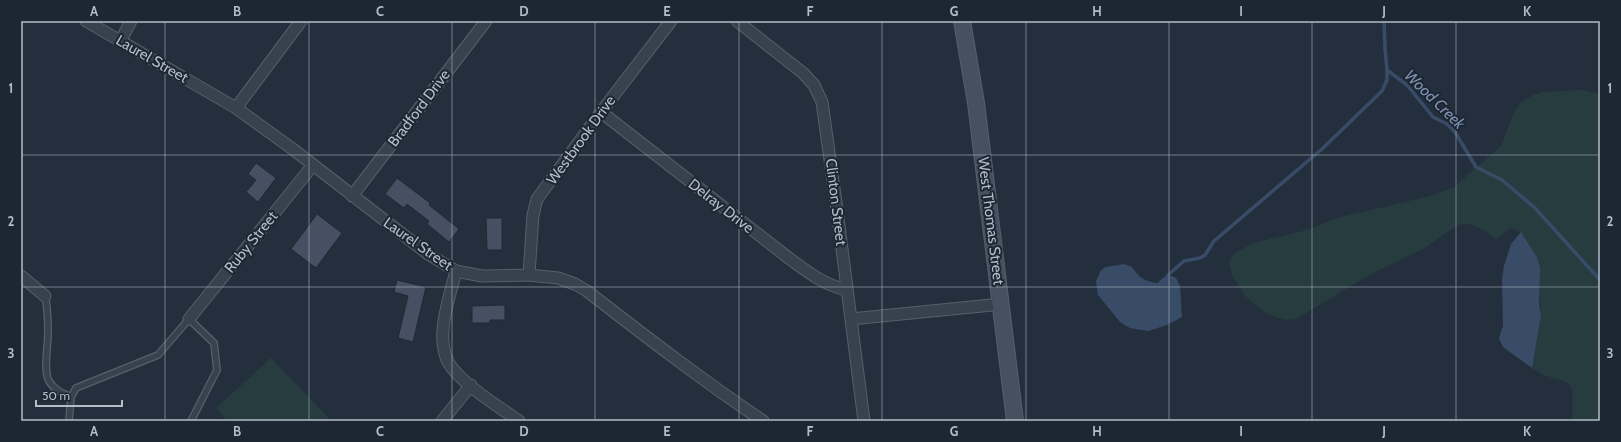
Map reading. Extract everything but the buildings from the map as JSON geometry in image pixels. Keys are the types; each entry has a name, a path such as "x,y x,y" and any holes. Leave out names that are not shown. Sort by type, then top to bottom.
{"street":[{"name":"Laurel Street","path":"86,21 236,108 313,165 428,254 456,271 482,276 529,275 558,278 575,284 587,291 656,344 763,421"},
{"path":"120,40 131,21"},
{"path":"236,108 302,21"},
{"name":"Bradford Drive","path":"352,196 486,21"},
{"name":"Westbrook Drive","path":"529,275 532,215 537,199 671,21"},
{"name":"Clinton Street","path":"737,21 804,73 814,85 822,102 864,421"},
{"name":"West Thomas Street","path":"962,21 976,103 1002,304 1015,421"},
{"name":"Delray Drive","path":"601,112 790,259 820,280 832,286 846,290"},
{"name":"Ruby Street","path":"189,319 313,165"},
{"path":"456,271 444,321 443,333 447,360 453,370 519,421"},
{"path":"21,276 45,296"},
{"path":"851,319 1002,304"},
{"path":"442,421 471,385"}],"lane":[{"path":"45,296 48,332 46,372 49,380 56,390 71,396"},
{"path":"69,421 71,396 76,388 158,355 189,319 214,343 217,370 191,421"}],"green space":[{"path":"1582,90 1600,94 1600,421 1571,421 1573,411 1572,388 1565,381 1543,375 1532,368 1541,315 1537,257 1521,232 1510,228 1496,239 1483,230 1469,224 1458,225 1423,249 1371,274 1296,319 1285,320 1267,314 1245,296 1232,275 1229,263 1231,258 1235,253 1253,243 1307,230 1337,218 1430,196 1454,187 1501,146 1514,112 1520,103 1531,96 1543,92"},
{"path":"271,358 332,421 227,421 216,408"}],"water":[{"path":"1521,232 1537,257 1540,268 1539,304 1541,315 1532,368 1503,347 1499,338 1503,326 1502,279 1504,266 1511,244"},
{"path":"1124,264 1132,267 1137,274 1146,280 1158,283 1164,277 1171,276 1176,278 1180,286 1182,317 1167,325 1148,331 1130,328 1120,322 1098,295 1096,281 1101,270 1106,267"}],"waterway":[{"name":"Wood Creek","path":"1384,21 1387,70 1407,85 1433,117 1447,124 1455,132 1476,167 1502,180 1535,208 1600,280"},
{"path":"1167,276 1184,261 1200,258 1205,255 1214,241 1322,149 1382,91 1387,80 1387,70"}]}
